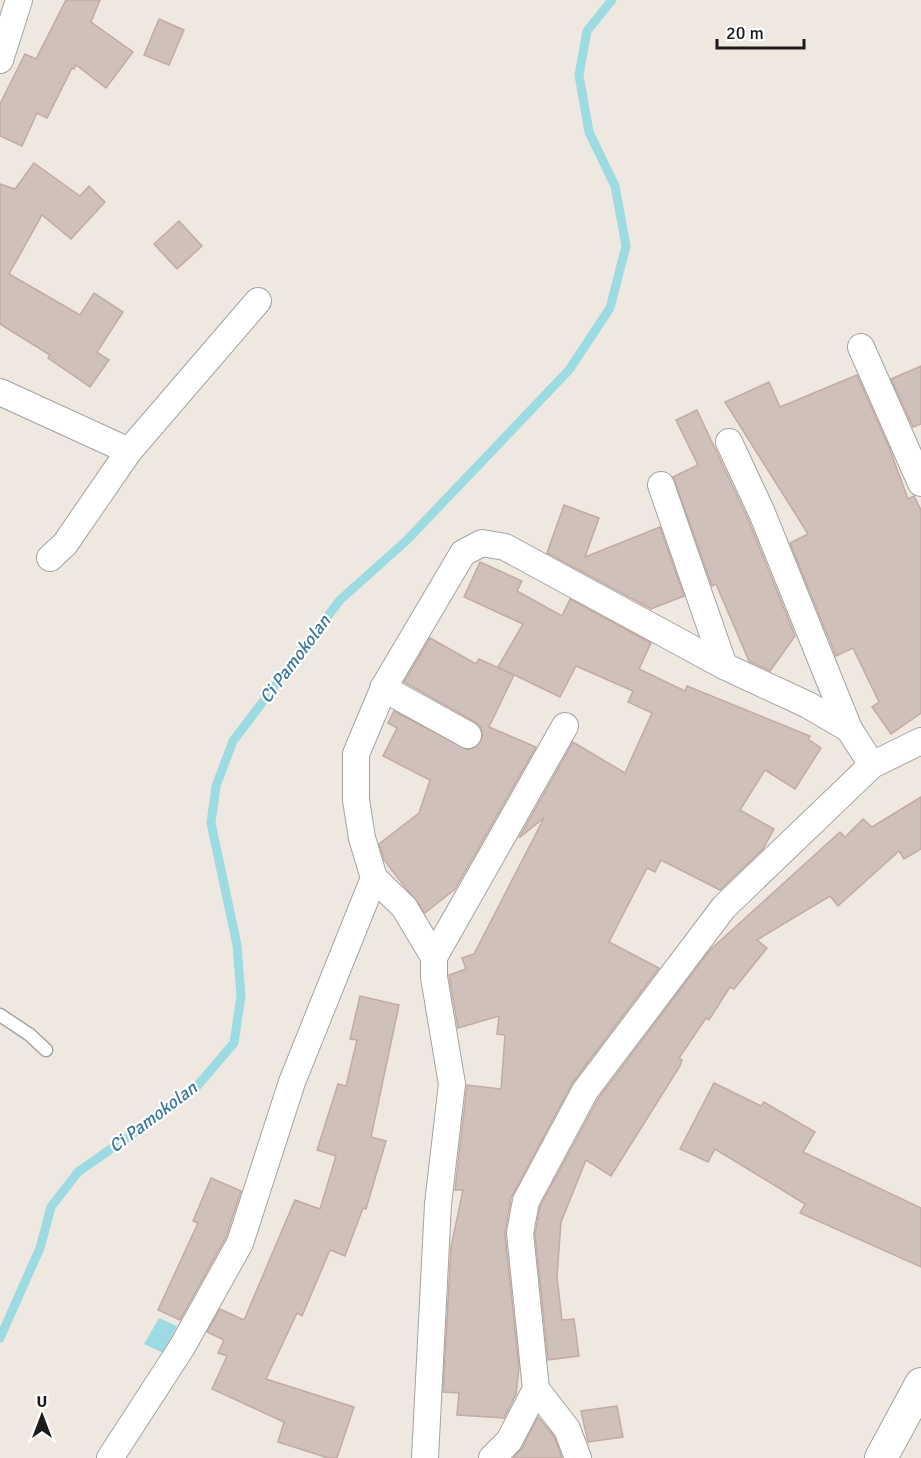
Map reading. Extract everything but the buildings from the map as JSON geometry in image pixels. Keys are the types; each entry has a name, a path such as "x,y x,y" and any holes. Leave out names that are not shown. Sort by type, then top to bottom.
{"street":[{"path":"0,60 19,0"},
{"path":"50,558 65,544 129,451 258,301"},
{"path":"861,346 921,483"},
{"path":"0,392 129,451"},
{"path":"729,442 762,513 849,729 872,765"},
{"path":"662,485 724,666"},
{"path":"434,957 404,907 374,878 362,838 357,809 356,754 383,688 463,553 482,543 505,547 724,666 808,705 849,729"},
{"path":"383,688 468,735"},
{"path":"425,1458 438,1204 452,1084 434,977 434,957 564,726"},
{"path":"578,1458 567,1429 536,1389 520,1233 526,1201 585,1091 724,907 872,765 921,741"},
{"path":"110,1458 182,1347 240,1244 292,1082 374,878"},
{"path":"883,1457 921,1384"},
{"path":"492,1458 509,1441 536,1389"}],"lane":[{"path":"0,1015 30,1035 46,1050"}],"water":[{"path":"159,1318 177,1326 163,1353 144,1344"}],"waterway":[{"name":"Ci Pamokolan","path":"0,1338 40,1248 51,1207 78,1172 192,1092 234,1043 241,996 237,945 211,823 216,786 233,741 340,600 407,540 569,370 610,308 626,246 615,186 589,132 579,75 587,31 612,0"}]}
